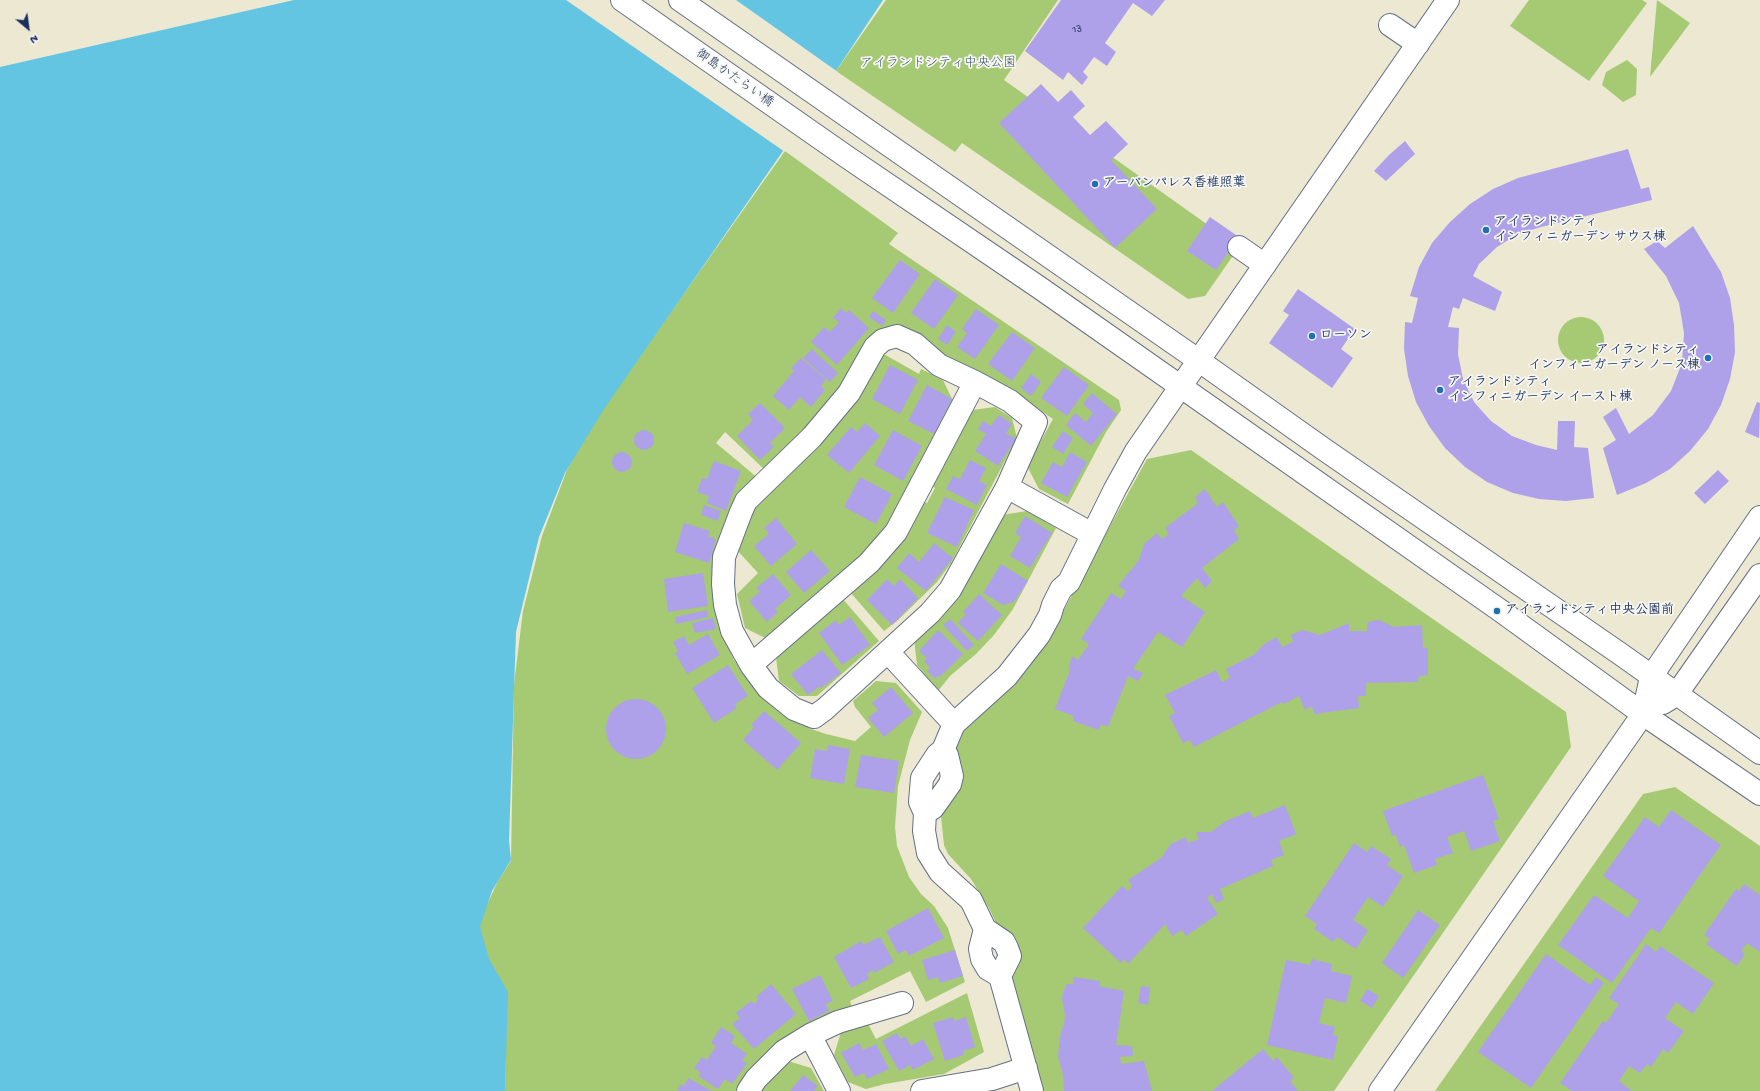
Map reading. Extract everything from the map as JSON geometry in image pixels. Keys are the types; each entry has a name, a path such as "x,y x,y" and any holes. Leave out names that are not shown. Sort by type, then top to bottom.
{"street":[{"name":"御島かたらい橋","path":"622,0 847,158 1040,288 1494,606 1642,714 1760,794"},
{"path":"680,0 1198,360 1324,450 1619,654 1676,696 1760,753"},
{"path":"1032,1091 1000,976 1010,956 1008,948 1004,942 985,929 971,900 940,872 928,853 924,831 925,814 920,802 922,778 937,755 944,750 954,724 1007,676 1039,635 1050,615 1061,589 1069,582 1092,534 1136,451 1448,0"},
{"path":"1390,25 1418,44"},
{"path":"1239,247 1265,265"},
{"path":"897,336 915,344 939,365 975,382 1010,401 1036,422 1007,487 950,590 930,613 825,709 814,717 794,709 768,688 751,665 732,631 725,606 723,584 724,557 746,501 812,437 839,406 849,393 875,347 883,340 897,336"},
{"path":"751,665 869,563 896,532 975,382"},
{"path":"1007,487 1092,534"},
{"path":"1380,1091 1642,714 1651,677 1760,517"},
{"path":"1642,714 1676,696 1760,575"},
{"path":"888,652 954,724"},
{"path":"748,1091 756,1079 784,1051 810,1035 838,1022 902,1003"},
{"path":"810,1035 839,1091"},
{"path":"922,1091 992,1079 1026,1068"}],"green space":[{"name":"アイランドシティ中央公園","path":"886,0 1058,0 1004,80 1239,247 1205,296 1188,299 962,143 955,152 836,71"},
{"path":"1529,0 1642,0 1647,3 1589,81 1510,26"},
{"path":"1657,0 1690,23 1650,77"},
{"path":"1627,60 1637,69 1636,95 1623,102 1602,85 1606,72"},
{"path":"785,151 898,233 889,244 1119,400 1121,410 1106,432 1068,504 1039,489 1027,466 1053,419 1006,387 941,353 879,331 870,337 864,345 834,397 766,471 725,432 716,443 759,479 741,494 723,635 734,660 761,695 789,716 811,729 826,734 855,741 871,727 855,707 853,701 876,681 896,683 922,712 910,740 898,786 895,827 897,846 909,877 921,894 934,906 948,928 965,982 926,1002 910,971 850,1001 852,1007 835,1011 790,1034 747,1074 736,1091 505,1091 507,994 490,966 477,932 485,909 498,881 511,861 514,684 523,611 542,536 567,470 598,415"},
{"path":"1577,317 1585,317 1594,321 1600,327 1604,340 1600,353 1594,359 1585,363 1577,363 1568,359 1562,353 1558,344 1558,336 1562,327 1568,321"},
{"path":"882,353 919,374 921,369 943,380 954,403 885,532 871,547 767,639 745,628 737,594 758,573 737,550 754,508 801,462"},
{"path":"995,407 1012,418 1017,438 951,563 937,582 897,621 884,631 850,592 924,502 927,503 935,488 932,486 972,410"},
{"path":"1191,450 1566,712 1571,747 1334,1091 1042,1091 996,923 990,910 971,879 948,854 944,845 941,816 951,761 964,731 978,713 1049,637 1147,459"},
{"path":"1027,511 1056,528 1013,609 994,635 976,654 950,676 938,691 917,665 914,639 1002,515"},
{"path":"842,598 879,641 817,696 799,696 779,681 776,657"},
{"path":"1675,787 1760,846 1760,1091 1435,1091 1643,794"},
{"path":"967,993 984,1052 944,1074 885,1084 866,1089 848,1082 834,1055 841,1032 868,1024 876,1039"},
{"path":"788,1061 811,1068 824,1091 760,1091"}],"water":[{"path":"294,0 883,0 783,151 604,409 565,473 539,537 516,632 509,841 511,860 492,891 480,927 489,959 508,992 505,1091 0,1091 0,67"}],"pier":[{"path":"566,0 736,0 838,72 785,152"}],"building":[{"path":"1061,0 1165,0 1152,16 1133,3 1105,43 1116,52 1107,66 1094,57 1083,72 1088,77 1082,85 1068,72 1063,80 1025,51"},
{"name":"アーバンパレス香椎照葉","path":"1041,84 1058,102 1071,90 1085,106 1073,117 1090,135 1106,121 1128,144 1111,160 1157,209 1115,248 999,123"},
{"path":"1405,141 1415,154 1386,181 1374,171"},
{"path":"1628,149 1641,189 1649,187 1652,200 1518,234 1497,247 1479,264 1473,276 1502,292 1495,311 1463,298 1459,309 1453,307 1448,327 1459,328 1458,354 1463,379 1474,402 1491,421 1512,436 1536,445 1557,450 1558,421 1575,421 1574,447 1588,448 1594,498 1566,501 1539,499 1513,493 1487,482 1465,467 1445,448 1429,426 1416,402 1408,376 1404,349 1405,322 1412,323 1418,298 1410,296 1419,267 1432,243 1450,222 1470,204 1493,189 1518,178"},
{"path":"1210,217 1239,237 1216,270 1187,251"},
{"name":"アイランドシティ インフィニガーデン ノース棟","path":"1693,226 1721,272 1730,298 1734,325 1735,352 1730,379 1721,405 1708,429 1690,451 1670,469 1646,483 1617,495 1603,448 1616,440 1603,417 1616,408 1629,434 1653,415 1671,391 1682,363 1684,333 1679,303 1666,276 1644,249 1657,241 1665,248"},
{"path":"900,260 920,274 893,313 872,298"},
{"path":"935,279 958,295 934,329 911,313"},
{"name":"ローソン","path":"1298,289 1355,329 1341,349 1353,358 1332,388 1269,343 1289,315 1283,311"},
{"path":"841,308 846,313 849,310 869,328 837,365 811,342 824,327 830,332 839,322 833,318"},
{"path":"976,309 999,325 975,359 957,347 967,333 962,329"},
{"path":"873,311 886,320 882,326 869,317"},
{"path":"947,325 956,332 947,345 938,339"},
{"path":"1012,332 1035,348 1012,381 988,364"},
{"path":"812,349 838,373 830,382 803,358"},
{"path":"801,358 826,379 821,386 825,390 811,407 800,397 789,410 773,396 794,371 791,368"},
{"path":"890,365 918,380 900,414 872,399"},
{"path":"1064,367 1089,385 1067,416 1041,398"},
{"path":"1031,374 1041,382 1031,396 1021,388"},
{"path":"927,385 952,399 934,434 908,421"},
{"path":"1092,393 1117,414 1091,446 1066,425 1075,413 1086,422 1093,413 1083,404"},
{"path":"1757,402 1760,403 1759,438 1745,432"},
{"path":"760,403 785,428 770,443 774,447 760,460 737,436 753,420 748,414"},
{"path":"999,415 1012,424 1006,433 1016,439 998,466 975,451 986,434 978,429 983,421 991,426"},
{"path":"865,423 880,436 849,473 827,455 851,427 857,432"},
{"path":"644,430 651,433 654,440 651,447 644,450 637,447 634,440 637,433"},
{"path":"893,430 922,446 903,481 874,465"},
{"path":"1063,431 1073,438 1063,454 1052,447"},
{"path":"622,452 629,455 632,462 629,469 622,472 615,469 612,462 615,455"},
{"path":"1070,452 1087,462 1067,497 1041,483 1053,462 1062,467"},
{"path":"970,460 986,468 979,481 987,485 977,505 946,489 953,476 960,479"},
{"path":"714,461 741,471 726,511 707,503 709,496 697,492 702,478 707,479"},
{"path":"1718,470 1729,481 1705,504 1694,493"},
{"path":"860,477 892,494 876,524 844,507"},
{"path":"1205,489 1217,507 1223,502 1239,526 1234,530 1239,539 1202,568 1212,581 1205,588 1197,578 1181,596 1205,612 1182,647 1158,632 1133,669 1143,673 1138,681 1128,676 1108,727 1101,724 1099,730 1073,721 1074,716 1055,709 1070,670 1069,664 1073,656 1078,660 1089,644 1081,639 1111,593 1121,599 1126,591 1118,586 1139,560 1144,544 1157,533 1162,539 1169,534 1165,528 1197,504 1196,496"},
{"path":"945,497 974,510 957,547 927,533"},
{"path":"704,505 721,511 718,521 701,515"},
{"path":"1025,516 1052,533 1030,568 1010,556 1021,537 1015,533"},
{"path":"776,518 797,544 771,566 754,546 769,534 764,528"},
{"path":"684,523 710,531 708,536 716,539 709,563 675,552"},
{"path":"934,543 953,558 926,591 897,568 909,553 919,562"},
{"path":"811,550 830,571 804,593 786,572"},
{"path":"1001,564 1028,581 1014,602 1003,605 983,593"},
{"path":"703,573 708,606 668,612 664,579"},
{"path":"773,574 791,595 775,609 778,612 767,622 749,601 760,592 756,588"},
{"path":"887,579 894,586 900,579 918,598 892,625 867,600"},
{"path":"979,594 1002,615 978,641 958,623 966,614 963,612"},
{"path":"707,610 708,617 676,624 675,617"},
{"path":"850,617 870,645 842,665 819,633 836,620 839,625"},
{"path":"713,618 716,629 695,633 692,623"},
{"path":"950,619 974,645 967,651 943,625"},
{"path":"1379,620 1394,627 1422,625 1423,648 1428,648 1428,675 1419,676 1418,682 1366,683 1366,696 1358,696 1359,708 1314,714 1312,706 1305,710 1299,696 1284,704 1282,702 1194,747 1190,740 1183,743 1169,716 1175,713 1165,695 1216,670 1222,682 1230,678 1226,669 1255,654 1264,644 1277,637 1282,647 1293,642 1291,635 1302,630 1320,635 1349,623 1349,631 1367,631 1368,622"},
{"path":"938,630 963,654 940,677 938,675 935,679 927,671 930,668 924,661 927,658 919,651"},
{"path":"708,634 720,655 687,674 675,653 678,651 673,642 684,636 689,645"},
{"path":"822,650 841,673 821,688 820,686 808,695 791,674"},
{"path":"728,665 748,696 735,704 737,708 714,723 692,688"},
{"path":"891,687 913,713 884,737 868,718 878,710 872,703"},
{"path":"630,699 642,699 653,704 661,712 666,723 664,741 653,754 642,759 630,759 619,754 611,746 606,735 606,723 611,712 619,704"},
{"path":"764,711 801,743 777,770 743,740 754,727 751,725"},
{"path":"828,745 850,749 844,784 810,778 815,749 827,751"},
{"path":"861,755 899,761 894,793 855,787"},
{"path":"1483,775 1499,819 1493,821 1500,841 1471,851 1464,831 1447,837 1453,853 1435,859 1437,865 1414,873 1404,845 1400,847 1396,835 1392,836 1383,811"},
{"path":"1285,805 1296,834 1279,841 1284,855 1271,860 1273,866 1220,889 1224,899 1216,903 1212,894 1207,898 1218,914 1186,936 1182,930 1172,936 1165,924 1128,964 1124,959 1121,963 1083,928 1122,886 1128,891 1132,886 1128,880 1161,858 1171,844 1186,837 1188,843 1199,839 1196,832 1211,832 1226,821 1250,811 1253,818"},
{"path":"1671,810 1721,845 1659,933 1651,928 1612,983 1558,945 1594,895 1628,918 1639,901 1603,876 1645,817 1659,827"},
{"path":"1354,843 1367,852 1371,846 1391,859 1387,865 1403,876 1383,907 1368,897 1353,920 1368,930 1356,949 1337,937 1333,942 1314,929 1317,924 1305,916"},
{"path":"1744,884 1760,895 1760,952 1747,943 1741,951 1745,954 1737,966 1706,944 1710,939 1704,935 1736,889 1739,891"},
{"path":"928,908 944,938 909,956 906,950 898,954 886,931"},
{"path":"1418,910 1440,925 1403,978 1382,963"},
{"path":"880,937 894,962 874,973 873,970 867,974 869,979 851,988 834,957 861,941 863,945"},
{"path":"1646,944 1656,952 1660,946 1714,983 1693,1014 1676,1002 1665,1018 1684,1031 1668,1053 1663,1049 1651,1067 1647,1064 1640,1073 1629,1066 1619,1081 1632,1091 1572,1091 1560,1083 1603,1021 1606,1023 1619,1004 1609,998"},
{"path":"955,950 963,976 940,983 938,977 928,980 922,960"},
{"path":"1546,954 1590,985 1596,977 1604,983 1531,1088 1478,1052"},
{"path":"1312,959 1332,964 1331,971 1352,976 1346,1003 1325,998 1319,1023 1335,1027 1333,1035 1338,1036 1333,1060 1267,1045 1286,960 1310,965"},
{"path":"820,975 833,1001 826,1004 829,1011 809,1021 792,989"},
{"path":"1074,977 1100,981 1099,986 1124,991 1116,1045 1132,1046 1133,1056 1120,1057 1121,1064 1144,1061 1152,1091 1064,1091 1063,1075 1058,1056 1061,1030 1064,1025 1065,1014 1062,999 1063,992 1067,984 1073,984"},
{"path":"771,984 796,1014 754,1049 732,1024 740,1018 736,1013 751,1001 754,1004 758,1000 756,997"},
{"path":"1141,986 1150,987 1148,1005 1138,1003"},
{"path":"1367,989 1379,996 1372,1008 1360,1001"},
{"path":"953,1017 954,1021 966,1017 975,1047 963,1051 964,1055 945,1061 933,1023"},
{"path":"721,1027 735,1036 731,1043 747,1054 742,1060 747,1063 732,1084 725,1079 718,1089 698,1076 701,1073 694,1068 702,1057 707,1060 716,1046 711,1043"},
{"path":"897,1033 901,1039 905,1036 911,1046 923,1039 934,1059 913,1070 910,1065 899,1071 882,1041"},
{"path":"859,1043 863,1050 876,1044 889,1069 867,1079 864,1073 855,1077 841,1053"},
{"path":"1263,1049 1273,1061 1277,1057 1294,1078 1290,1081 1298,1091 1212,1091"},
{"path":"803,1075 818,1086 814,1091 790,1091"},
{"path":"688,1078 712,1091 677,1091 681,1084 684,1086"}],"place":[{"name":"アーバンパレス香椎照葉","path":"1095,184"},
{"name":"アイランドシティ インフィニガーデン サウス棟","path":"1486,230"},
{"name":"ローソン","path":"1312,336"},
{"name":"アイランドシティ インフィニガーデン ノース棟","path":"1708,358"},
{"name":"アイランドシティ インフィニガーデン イースト棟","path":"1440,390"},
{"name":"アイランドシティ中央公園前","path":"1497,611"}]}
